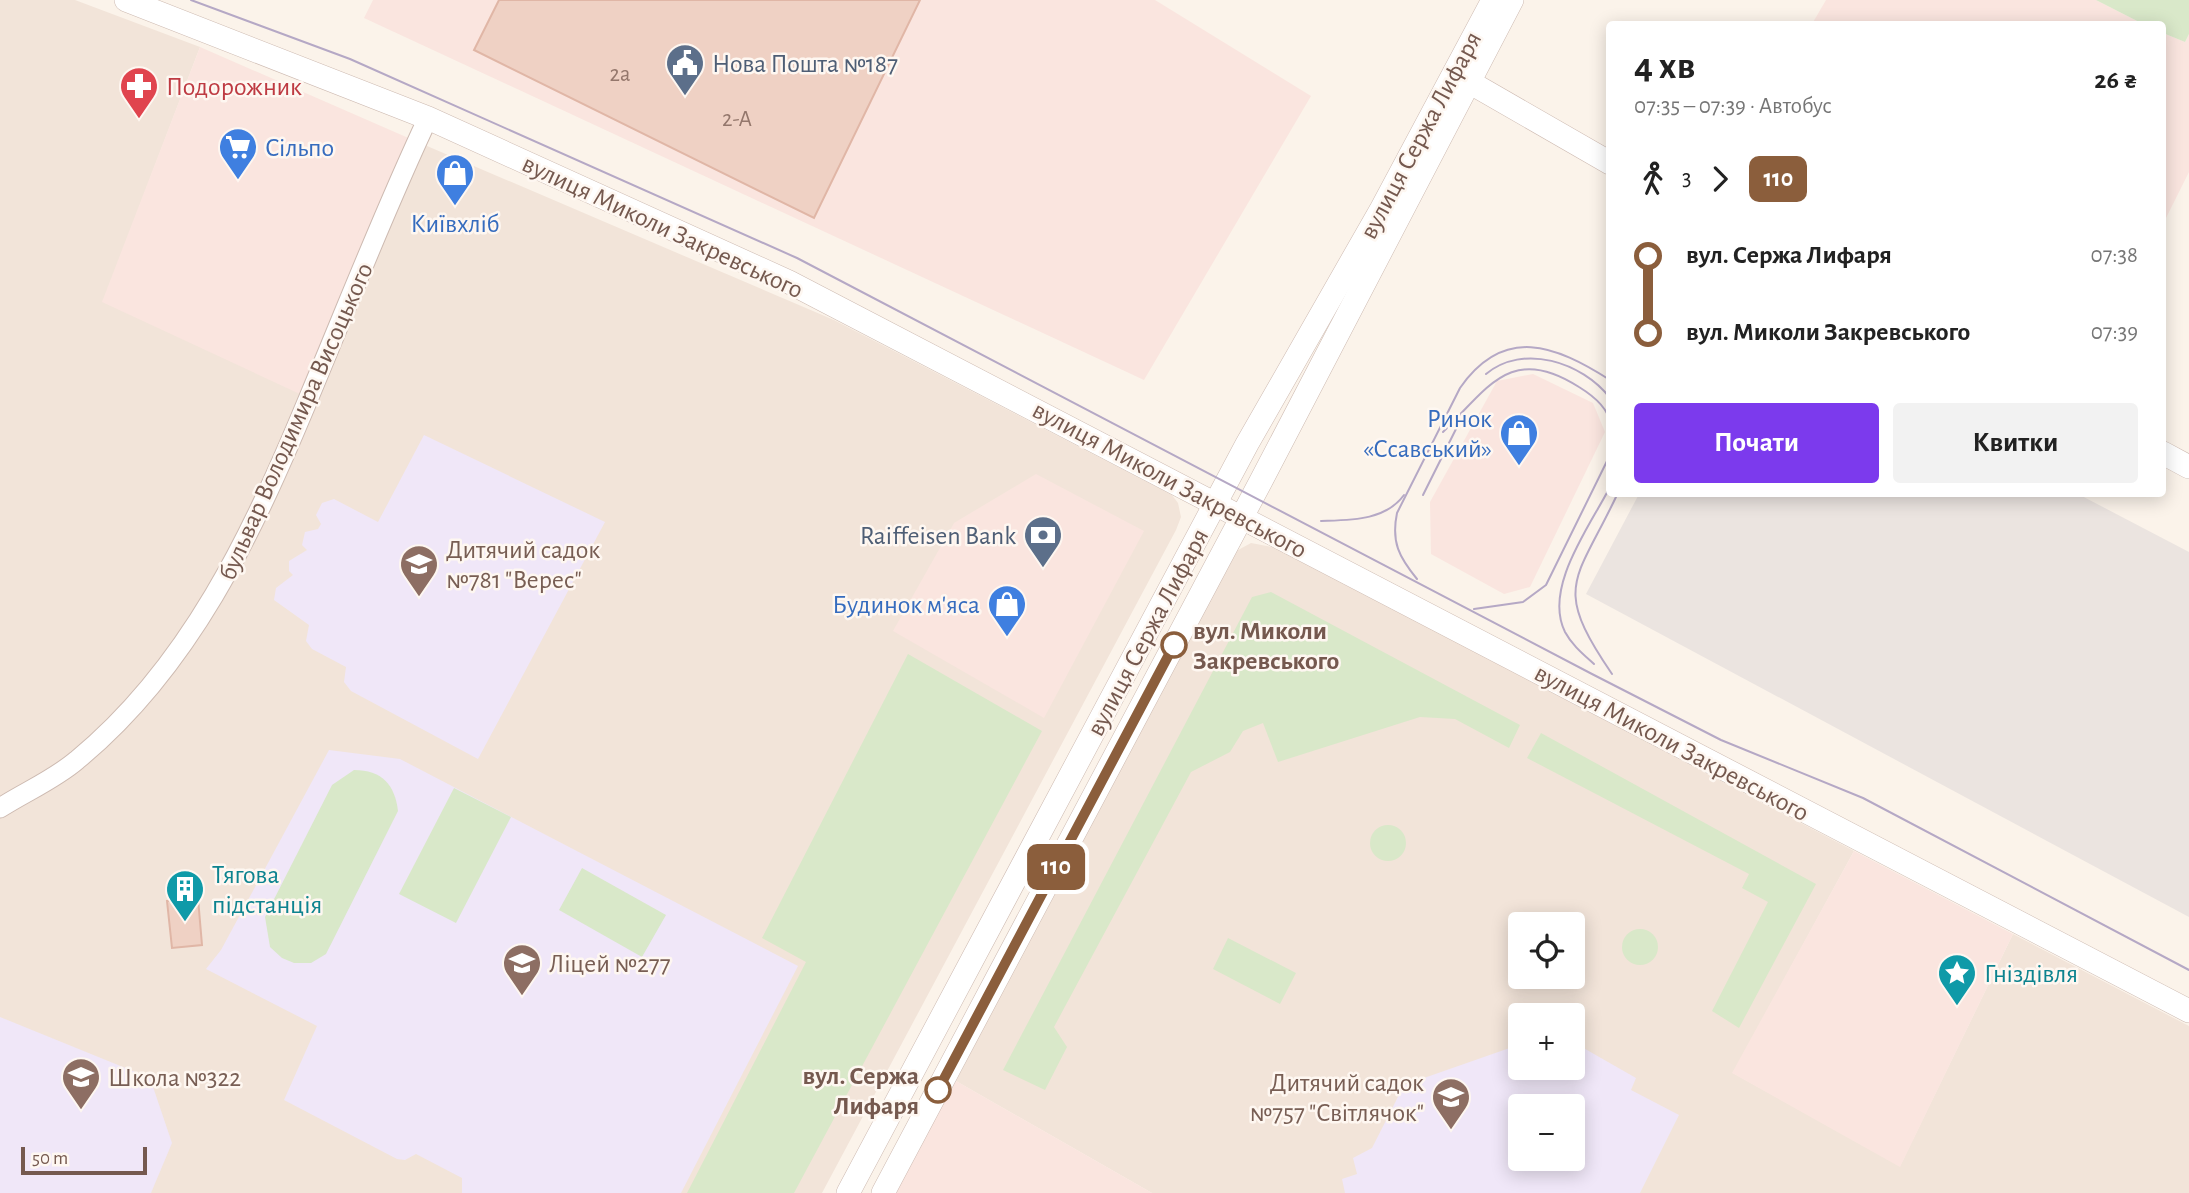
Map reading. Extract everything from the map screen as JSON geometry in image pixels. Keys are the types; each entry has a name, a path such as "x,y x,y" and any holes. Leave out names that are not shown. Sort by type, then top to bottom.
{"street":[{"name":"вулиця Миколи Закревського","path":"126,0 428,118 789,282 1217,502 2189,1012"},
{"name":"вулиця Сержа Лифаря","path":"883,1193 1242,517 1461,77 1493,0"},
{"name":"вулиця Сержа Лифаря","path":"848,1193 1217,502 1461,77 1512,0"},
{"path":"1461,77 1606,161"},
{"name":"бульвар Володимира Висоцького","path":"0,808 75,762 127,714 186,640 234,565 284,457 428,118"},
{"path":"2166,455 2189,467"}],"shaded area":[{"path":"0,0 75,0 200,47 103,302 413,140 834,320 1172,495 1178,503 1181,517 1176,530 822,1193 0,1193"},
{"path":"373,0 1155,0 1311,96 1144,380 364,18"},
{"path":"1826,0 2096,0 2137,21 1814,21"},
{"path":"2166,34 2185,42 2189,34 2189,172 2166,218"},
{"path":"200,47 413,140 302,395 102,302"},
{"name":"Ринок «Ссавський»","path":"1533,374 1593,403 1605,432 1530,587 1504,594 1431,554 1430,502 1497,381"},
{"name":"Дитячий садок №781 \"Верес\"","path":"424,435 605,522 478,759 351,691 344,682 346,667 312,649 306,641 309,625 274,600 276,588 293,575 289,571 289,561 307,550 302,545 305,532 318,529 321,524 316,515 322,503 334,499 378,522"},
{"path":"1036,474 1144,531 1044,718 893,631 954,523"},
{"path":"1637,497 2084,497 2189,552 2189,917 1586,594"},
{"path":"1251,543 1277,548 1854,851 1733,1073 1900,1166 2013,934 2189,1026 2189,1193 1152,1193 956,1081 1229,555"},
{"name":"Ліцей №277","path":"329,750 400,759 798,966 681,1193 462,1193 462,1178 416,1154 405,1160 397,1159 284,1100 317,1026 206,969 221,950"},
{"path":"1854,851 2013,934 1900,1167 1732,1073"},
{"name":"Школа №322","path":"0,1017 150,1078 172,1143 151,1193 0,1193"},
{"name":"Дитячий садок №757 \"Світлячок\"","path":"1508,1049 1508,1080 1585,1080 1585,1049 1636,1078 1631,1090 1679,1115 1640,1193 1345,1193 1342,1179 1357,1174 1353,1158 1372,1148 1404,1085"},
{"path":"956,1081 1152,1193 893,1193"}],"green space":[{"path":"2096,0 2189,0 2189,34 2185,42 2166,34 2166,21 2137,21"},
{"path":"1271,592 1520,725 1509,748 1455,719 1420,717 1278,762 1263,723 1243,731 1230,752 1191,772 1054,1027 1067,1047 1045,1090 1003,1070 1252,597"},
{"path":"908,654 1042,731 794,1193 687,1193 806,962 762,938"},
{"path":"1541,733 1816,884 1739,1028 1712,1011 1768,902 1742,888 1749,874 1527,758"},
{"path":"354,770 372,773 385,781 394,794 398,811 326,954 311,963 294,963 282,958 270,947 265,917 332,785"},
{"path":"454,788 511,817 456,923 399,894"},
{"path":"1388,825 1401,830 1406,843 1401,856 1388,861 1375,856 1370,843 1375,830"},
{"path":"582,868 666,915 642,957 559,910"},
{"path":"1640,929 1653,934 1658,947 1653,960 1640,965 1627,960 1622,947 1627,934"},
{"path":"1228,938 1296,973 1280,1004 1213,969"}],"building":[{"path":"499,0 920,0 814,218 474,50"},
{"name":"Тягова пiдстанцiя","path":"198,898 202,945 172,948 167,901"}],"tram line":[{"path":"191,0 350,59 797,258 1721,740 1863,798 2189,970"},
{"path":"1417,579 1398,549 1395,532 1397,513 1460,388 1477,368 1494,355 1531,347 1570,358 1606,378"},
{"path":"1486,374 1501,365 1534,358 1568,366 1598,385 1606,394"},
{"path":"1443,432 1488,387 1502,376 1518,370 1535,369 1555,374 1589,394 1606,412"},
{"path":"1423,495 1460,421"},
{"path":"1474,609 1523,602 1546,585 1606,463"},
{"path":"1594,664 1565,632 1560,615 1560,596 1564,577 1581,538 1606,494"},
{"path":"1321,521 1355,519 1377,514 1396,504 1404,495"},
{"path":"1612,674 1593,645 1582,621 1576,602 1576,585 1581,568 1616,497"}],"bus line":[{"name":"110","path":"938,1090 1174,645"}],"place":[{"name":"Нова Пошта №187","path":"685,97"},
{"name":"Подорожник","path":"139,120"},
{"name":"Сільпо","path":"238,181"},
{"name":"Київхліб","path":"455,207"},
{"name":"Ринок «Ссавський»","path":"1519,467"},
{"name":"Raiffeisen Bank","path":"1043,569"},
{"name":"Дитячий садок №781 \"Верес\"","path":"419,598"},
{"name":"Будинок м'яса","path":"1007,638"},
{"name":"вул. Миколи Закревського","path":"1174,645"},
{"name":"Тягова пiдстанцiя","path":"185,923"},
{"name":"Ліцей №277","path":"522,997"},
{"name":"Гніздівля","path":"1957,1007"},
{"name":"вул. Сержа Лифаря","path":"938,1090"},
{"name":"Школа №322","path":"81,1111"},
{"name":"Дитячий садок №757 \"Світлячок\"","path":"1451,1131"}]}
